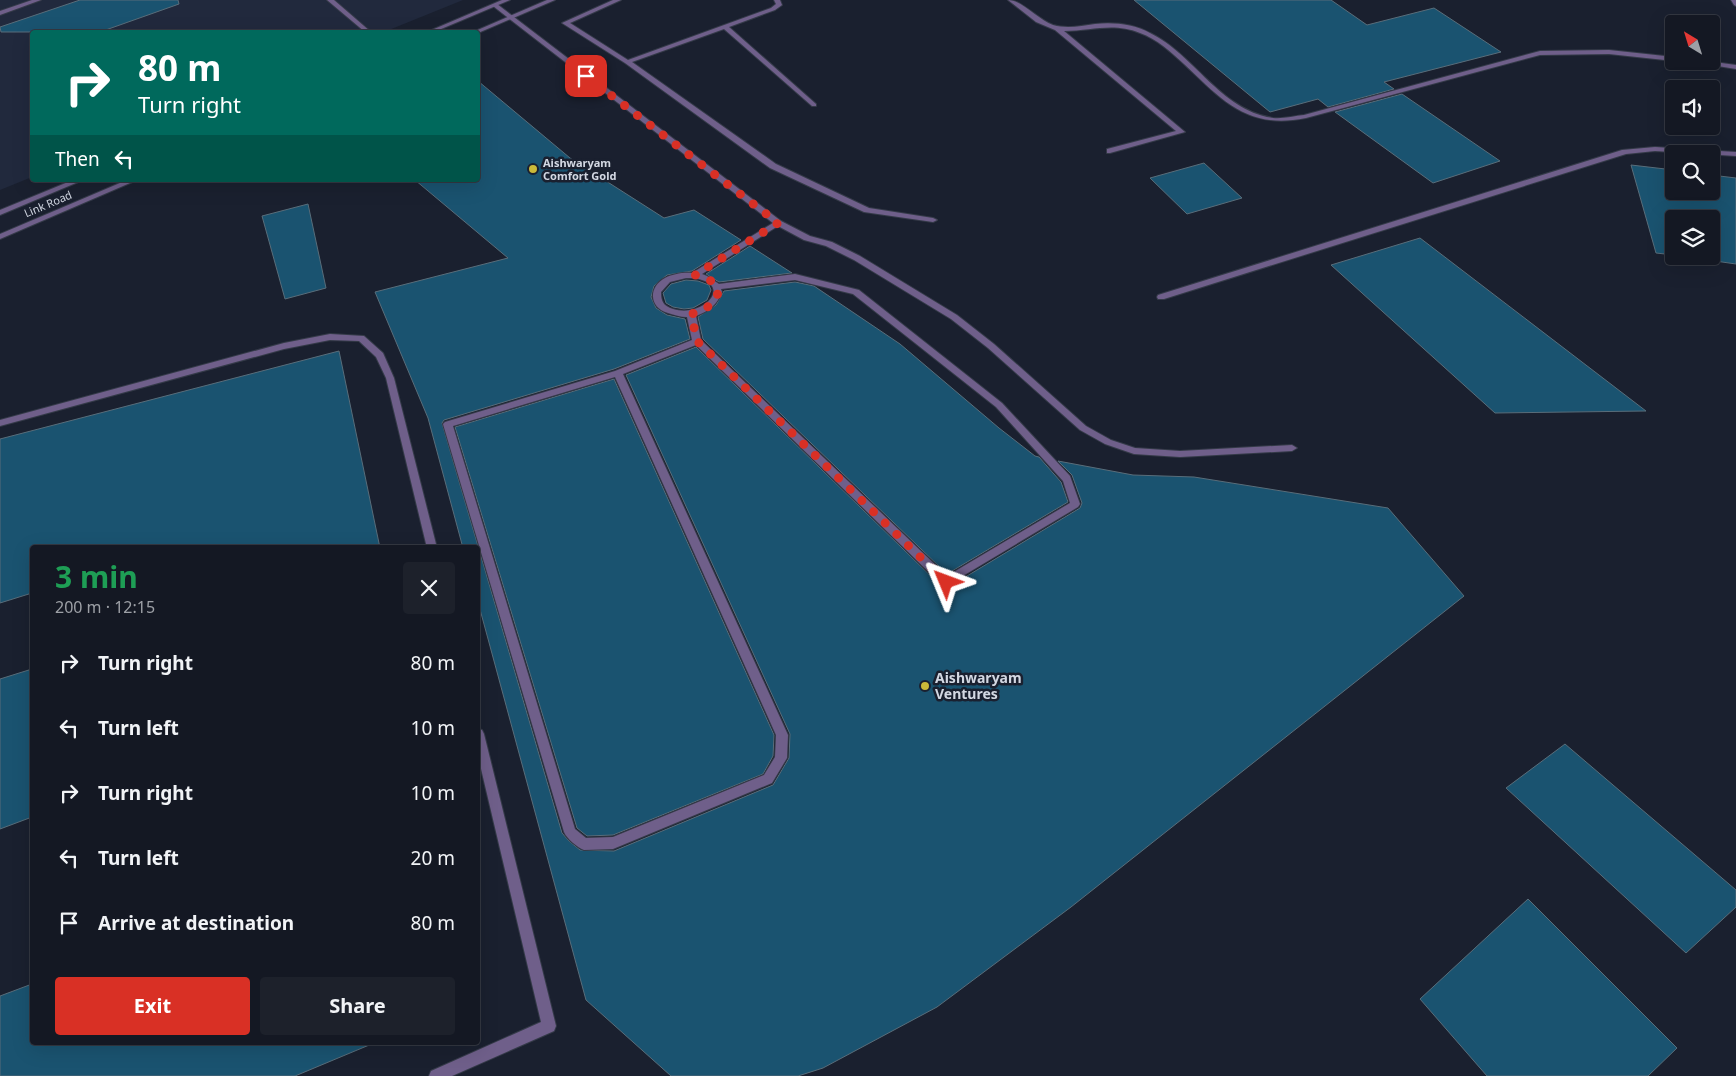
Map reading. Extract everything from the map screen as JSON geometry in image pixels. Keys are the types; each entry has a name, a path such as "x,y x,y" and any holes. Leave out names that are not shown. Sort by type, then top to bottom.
{"street":[{"path":"0,13 38,0"},
{"path":"330,0 366,30"},
{"path":"435,30 507,0"},
{"path":"480,30 552,0"},
{"path":"618,0 565,23 627,62 773,166 867,210 933,220"},
{"path":"627,62 773,10 779,5 777,0"},
{"path":"1011,0 1040,22 1057,28 1109,25 1149,34 1232,104 1252,115 1275,120 1304,116 1540,53 1609,52 1665,58"},
{"path":"1734,0 1736,4"},
{"path":"495,5 778,223 807,238 829,244 857,258 954,317 991,346 1083,428 1108,442 1134,451 1180,454 1292,448"},
{"path":"725,27 814,105"},
{"path":"1057,28 1181,132 1110,152"},
{"path":"1720,65 1736,67"},
{"path":"1161,297 1625,152 1655,149 1736,154"},
{"name":"Link Road","path":"0,213 74,182"},
{"name":"Link Road","path":"0,237 128,182"},
{"path":"695,275 778,223"},
{"path":"695,275 712,281 717,287 716,301 701,312 691,314 680,314 663,309 658,304 656,291 661,285 676,277 695,275"},
{"path":"691,314 697,341 946,582 1075,504 1067,480 999,405 856,292 796,277 717,287"},
{"path":"0,423 284,346 330,337 361,338 380,355 390,378 431,545"},
{"path":"618,373 782,735 781,758 768,779 613,843 584,844 570,832 448,424 618,373 697,341"},
{"path":"436,1076 549,1026 480,742"}],"shaded area":[{"path":"0,0 463,0 389,30 30,30 30,178 0,190"}],"building":[{"path":"80,0 178,0 179,4 106,30 1,32 0,27"},
{"path":"1134,0 1331,0 1367,25 1434,8 1501,52 1384,82 1394,89 1328,107 1318,99 1270,112"},
{"name":"Aishwaryam Ventures","path":"480,83 570,158 664,218 694,210 741,240 692,271 667,275 654,286 651,297 656,308 667,315 685,319 690,339 614,369 444,420 442,423 478,545 462,545 428,418 375,292 508,258 417,182 480,182"},
{"path":"1402,94 1500,161 1433,183 1335,112"},
{"path":"1204,163 1242,198 1187,214 1150,178"},
{"path":"1631,165 1665,169 1665,200 1720,200 1720,176 1736,178 1736,264 1720,262 1720,210 1665,210 1665,254 1656,253"},
{"path":"308,204 326,288 285,299 262,216"},
{"path":"1420,238 1646,411 1495,413 1331,265"},
{"path":"750,246 792,273 719,282 706,274"},
{"path":"686,280 698,281 709,285 711,290 707,300 693,308 684,309 673,307 666,303 663,293 671,284"},
{"path":"795,282 814,286 900,344 999,428 1035,456 1039,457 1061,482 1068,502 947,574 703,339 698,317 716,305 724,291"},
{"name":"Aishwaryam Ventures","path":"696,347 942,587 947,588 1080,508 1082,503 1072,475 1058,461 1133,475 1194,477 1388,508 1464,596 1071,907 937,1007 823,1068 798,1076 671,1076 586,1000 480,609 480,553 562,833 580,850 614,851 773,785 789,758 790,734 626,375"},
{"path":"339,351 379,545 30,545 30,594 0,603 0,439"},
{"path":"614,379 774,735 773,756 763,774 613,835 587,836 577,828 455,427"},
{"path":"30,670 30,818 0,829 0,679"},
{"path":"1565,744 1736,890 1736,907 1686,953 1506,788"},
{"path":"1528,899 1677,1048 1648,1076 1487,1076 1420,999"},
{"path":"30,985 30,1045 369,1045 295,1076 0,1076 0,996"}],"place":[{"name":"Aishwaryam Comfort Gold","path":"533,169"},
{"name":"Aishwaryam Ventures","path":"925,686"}],"route":[{"path":"586,76 778,223 695,275 712,281 717,287 718,294 716,301 710,306 701,312 691,314 697,341 946,582"}]}
